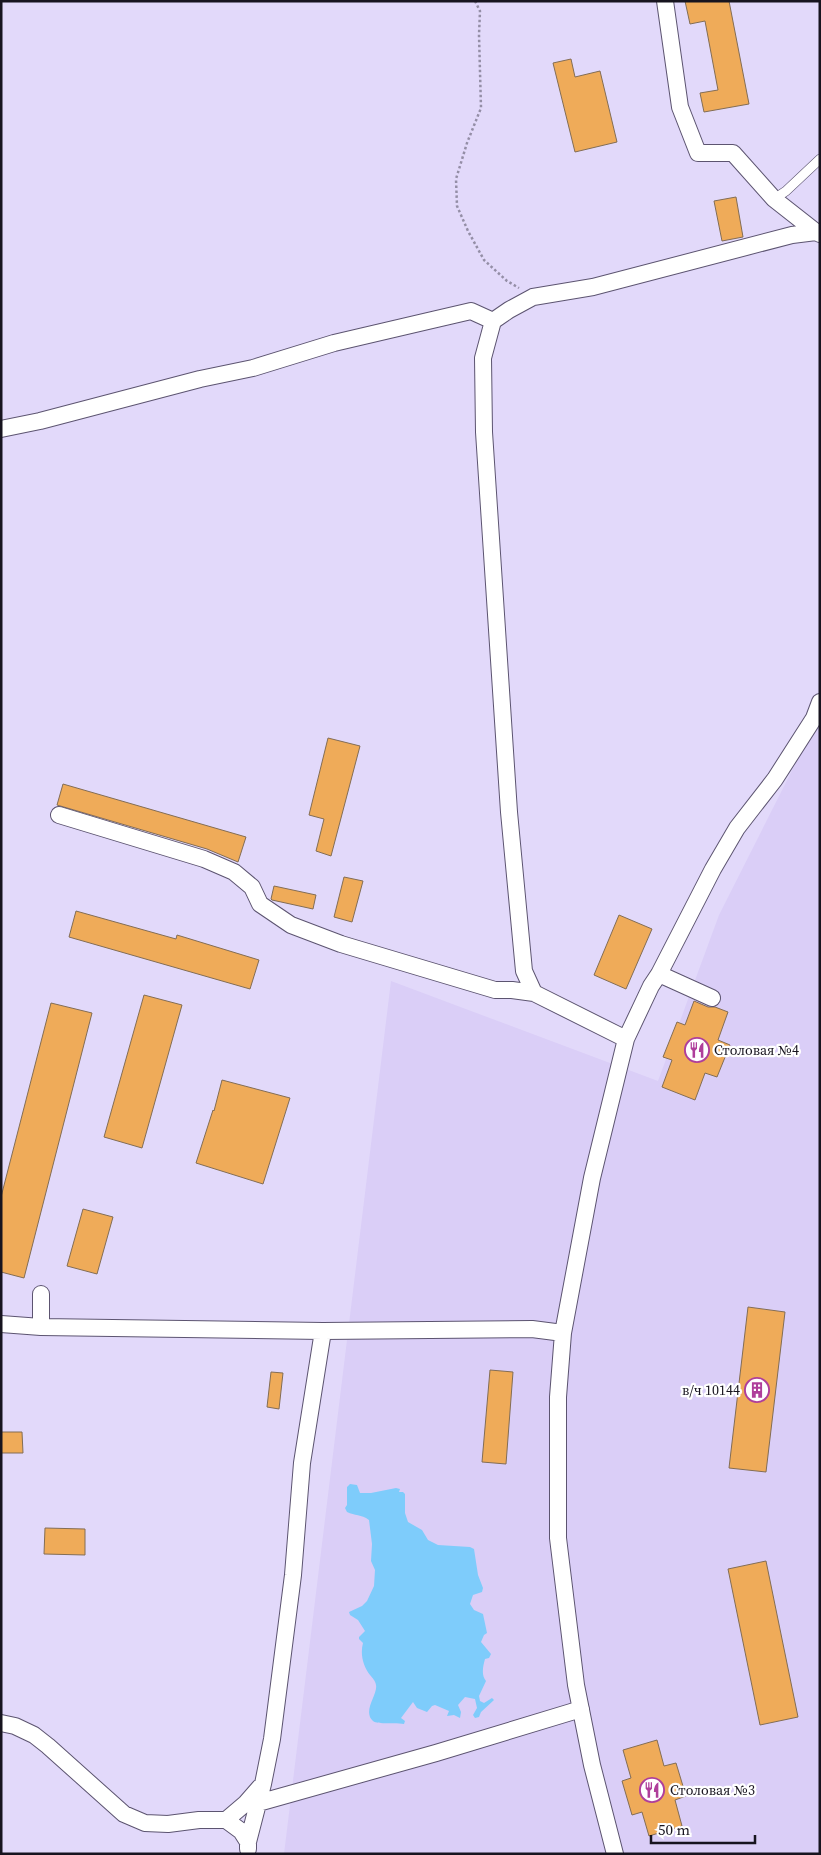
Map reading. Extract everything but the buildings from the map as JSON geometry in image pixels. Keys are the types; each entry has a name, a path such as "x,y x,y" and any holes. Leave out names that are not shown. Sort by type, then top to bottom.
{"street":[{"path":"665,1 680,108 698,154 733,152 774,199 818,233"},
{"path":"534,994 524,970 509,812 487,496 483,358 493,321 533,297 593,287 792,235 818,233"},
{"path":"1,429 40,421 200,379 253,368 334,343 471,311 493,321"},
{"path":"615,1854 592,1765 576,1685 558,1538 558,1397 563,1333 592,1178 626,1039 651,986 713,869 737,828 775,779 814,718 820,702"},
{"path":"59,815 204,858 234,872 252,887 260,904 291,925 341,944 495,990 512,990 534,994 626,1039"},
{"path":"659,974 712,998"},
{"path":"41,1294 41,1327"},
{"path":"1,1324 41,1327 323,1332 532,1329 563,1333"},
{"path":"248,1848 272,1740 293,1575 302,1463 323,1332"},
{"path":"258,1804 436,1754 581,1709"},
{"path":"1,1723 15,1726 34,1735 124,1814 144,1822 160,1823 226,1820 241,1831 248,1848"},
{"path":"226,1820 246,1803 263,1784"}],"lane":[{"path":"774,199 786,191 820,159"}],"path":[{"path":"475,1 480,10 481,108 456,179 457,206 484,260 507,281 533,297"}],"shaded area":[{"path":"820,715 820,1854 284,1854 391,981 658,1081 719,915"}],"water":[{"path":"350,1484 357,1485 360,1493 400,1489 399,1492 405,1494 405,1513 408,1522 422,1530 428,1540 438,1545 470,1547 474,1549 478,1575 483,1588 482,1592 473,1595 470,1604 474,1610 483,1614 487,1633 481,1642 491,1654 489,1658 485,1659 483,1673 486,1681 479,1696 480,1701 484,1703 492,1698 494,1700 481,1712 479,1717 475,1718 473,1715 477,1708 475,1699 465,1697 458,1705 461,1712 460,1718 454,1715 447,1716 449,1711 435,1705 427,1712 417,1708 413,1702 401,1718 405,1721 404,1724 375,1722 370,1717 369,1713 376,1685 363,1660 363,1643 359,1637 365,1631 358,1620 350,1615 349,1612 362,1606 367,1601 374,1586 375,1570 371,1561 372,1544 369,1520 347,1512 345,1508 347,1505 347,1487"}],"place":[{"name":"Столовая №4","path":"697,1050"},
{"name":"в/ч 10144","path":"757,1390"},
{"name":"Столовая №3","path":"652,1790"}]}
